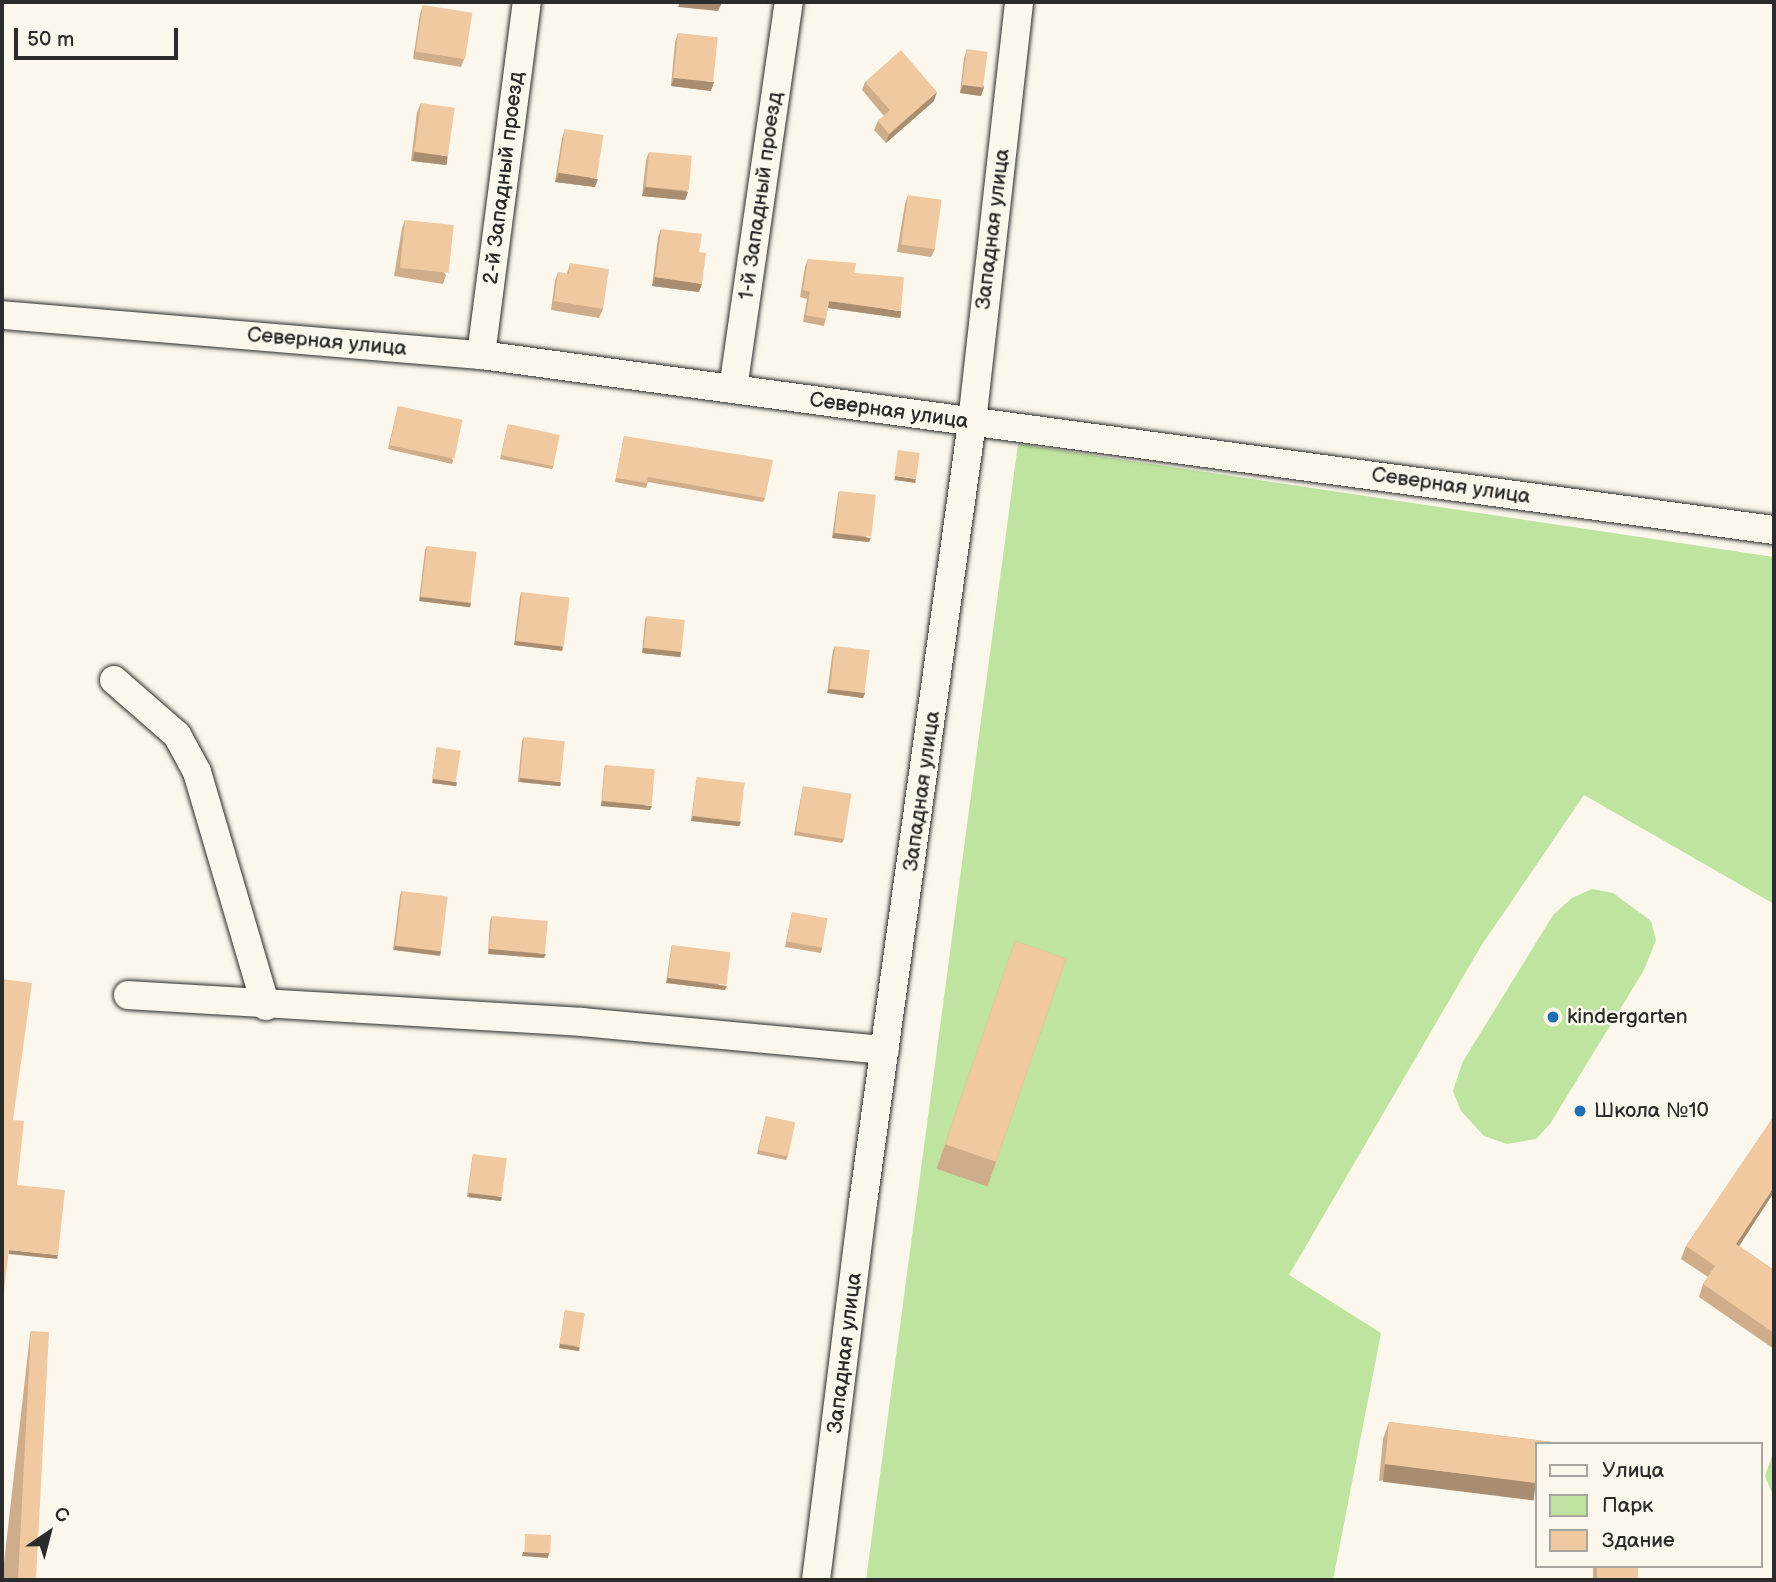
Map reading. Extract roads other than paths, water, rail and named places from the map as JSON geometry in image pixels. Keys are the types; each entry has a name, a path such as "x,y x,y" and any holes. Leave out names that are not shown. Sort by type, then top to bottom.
{"street":[{"name":"2-й Западный проезд","path":"481,355 527,2"},
{"name":"1-й Западный проезд","path":"733,389 789,2"},
{"name":"Западная улица","path":"816,1580 885,1050 972,422 1019,2"},
{"name":"Северная улица","path":"2,315 481,355 1774,530"},
{"path":"114,680 177,735 197,772 267,1006"},
{"path":"128,995 267,1006 582,1022 885,1050"}],"place":[{"name":"kindergarten","path":"1553,1017"},
{"name":"Школа №10","path":"1580,1111"}]}
